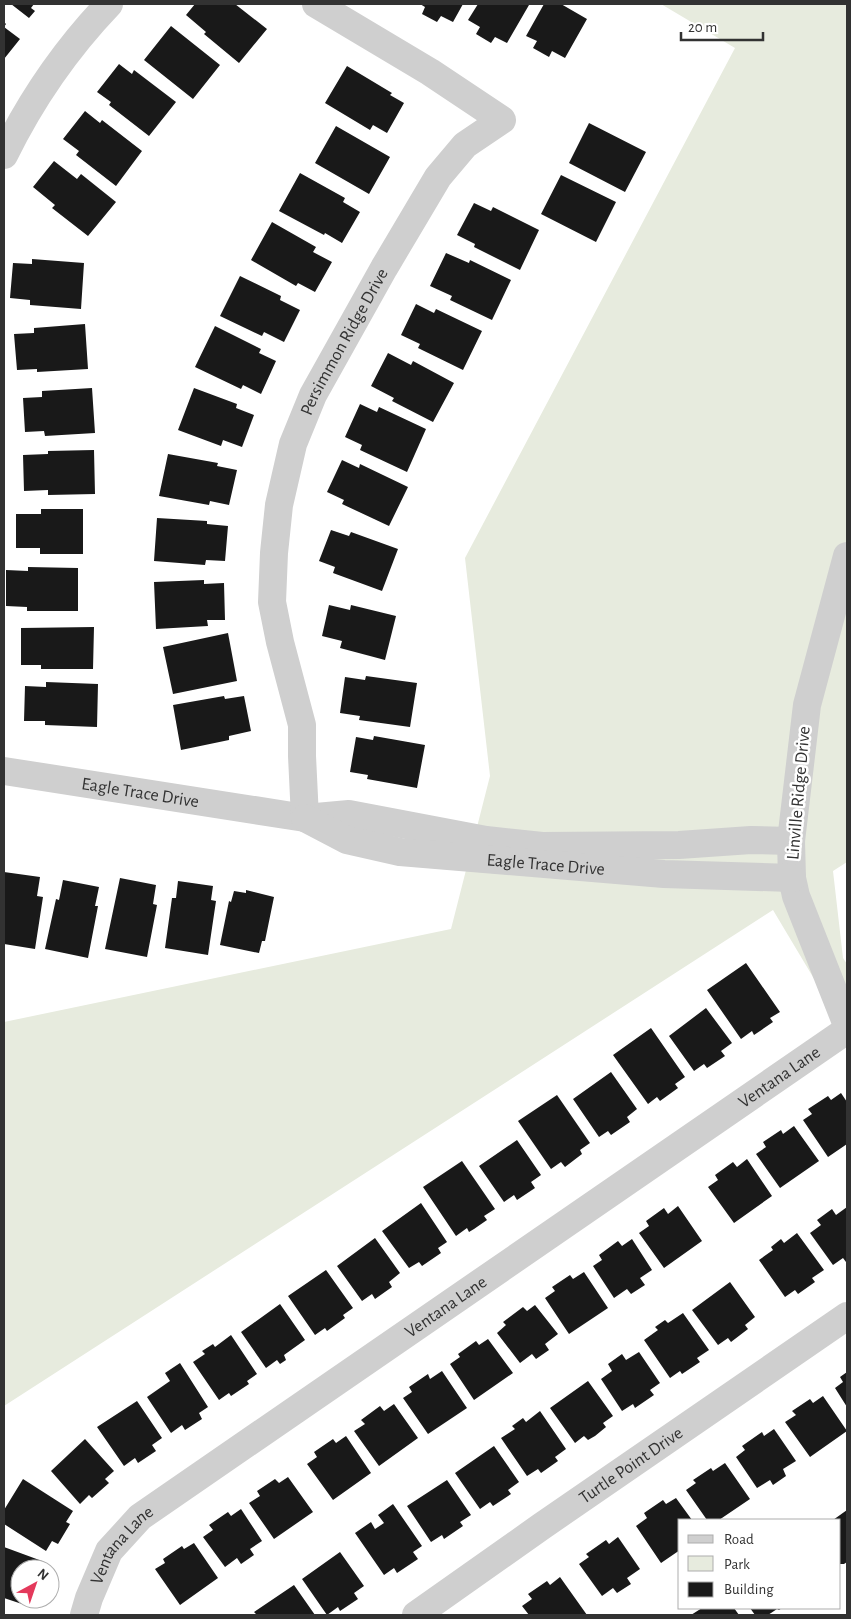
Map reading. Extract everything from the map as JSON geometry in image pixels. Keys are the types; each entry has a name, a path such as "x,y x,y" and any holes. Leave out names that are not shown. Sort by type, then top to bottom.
{"street":[{"path":"4,155 44,84 94,19 109,4"},
{"name":"Persimmon Ridge Drive","path":"305,818 302,725 280,642 272,602 274,553 279,505 293,444 313,395 438,176 464,145 502,120 430,72 316,4"},
{"name":"Linville Ridge Drive","path":"847,556 807,705 791,840 792,878 796,896 847,1025"},
{"name":"Eagle Trace Drive","path":"4,771 305,818 350,814 486,840 542,846 661,846 751,840 791,840"},
{"name":"Eagle Trace Drive","path":"305,818 346,840 400,852 664,874 792,878"},
{"name":"Ventana Lane","path":"84,1615 89,1598 110,1550 140,1516 847,1030"},
{"name":"Turtle Point Drive","path":"416,1615 847,1316"}],"green space":[{"path":"661,4 847,4 847,862 833,871 843,958 847,964 847,1034 773,910 4,1406 4,1022 451,929 490,776 465,558 735,48"}],"building":[{"path":"11,4 34,4 31,8 35,11 29,18"},
{"path":"195,4 235,4 267,29 239,63 204,34 206,32 186,15"},
{"path":"420,4 463,4 453,22 441,16 437,22 422,14 425,7"},
{"path":"478,4 529,5 507,43 495,37 491,43 476,34 480,27 468,20"},
{"path":"544,4 561,4 587,19 565,58 552,51 549,57 533,48 537,41 526,36"},
{"path":"171,26 220,65 193,99 144,60"},
{"path":"4,27 20,39 4,59"},
{"path":"119,64 132,74 134,70 176,102 149,136 109,105 111,102 97,92"},
{"path":"347,66 392,93 390,95 404,103 387,133 373,125 370,130 325,103"},
{"path":"85,111 100,123 102,120 142,151 116,186 76,155 79,151 63,139"},
{"path":"589,123 646,152 625,192 569,163"},
{"path":"336,126 390,157 369,194 315,163"},
{"path":"54,161 77,179 81,174 116,202 88,236 52,208 55,205 33,187"},
{"path":"300,173 345,198 343,202 360,212 342,243 279,211"},
{"path":"561,175 616,202 596,242 541,214"},
{"path":"474,203 491,211 493,207 539,230 520,270 474,247 475,244 457,235"},
{"path":"272,222 316,247 313,252 332,262 315,292 298,283 296,286 251,260"},
{"path":"446,253 469,263 470,260 511,280 492,320 450,300 452,296 430,286"},
{"path":"32,259 84,263 81,309 30,305 30,300 10,298 13,263 32,264"},
{"path":"240,276 281,296 280,300 300,310 284,342 264,332 262,336 220,316"},
{"path":"416,304 434,313 436,309 482,331 463,370 418,348 420,344 401,335"},
{"path":"85,324 88,369 37,372 37,369 17,370 14,334 34,333 34,328"},
{"path":"215,326 261,349 259,353 276,361 261,394 243,385 241,389 195,367"},
{"path":"388,353 411,365 413,361 454,383 433,422 392,401 394,398 371,386"},
{"path":"92,388 95,433 45,436 44,431 25,432 23,398 42,397 42,391"},
{"path":"194,388 237,404 236,408 254,415 242,447 223,440 221,446 178,430"},
{"path":"360,404 377,412 379,407 426,429 407,472 360,450 362,445 345,437"},
{"path":"94,450 95,494 48,495 48,490 24,491 23,455 48,454 48,451"},
{"path":"168,454 218,463 217,466 237,470 229,505 210,501 209,505 159,496"},
{"path":"342,460 359,468 360,464 408,487 389,526 342,504 344,500 327,492"},
{"path":"41,509 83,509 83,554 40,554 40,548 16,548 16,514 41,514"},
{"path":"157,518 207,521 207,524 228,526 225,561 206,560 205,565 154,561"},
{"path":"331,530 349,536 351,532 398,549 382,591 333,573 335,567 319,561"},
{"path":"28,567 78,568 78,611 27,611 27,607 6,606 6,570 28,571"},
{"path":"204,580 204,584 224,583 225,620 207,620 208,626 156,629 154,582"},
{"path":"329,605 350,610 351,605 396,616 385,660 340,648 342,641 322,636"},
{"path":"94,627 93,669 41,669 41,665 21,665 21,628"},
{"path":"228,633 237,681 173,694 163,647"},
{"path":"366,676 417,683 410,727 359,720 360,716 340,713 345,677 365,680"},
{"path":"46,682 98,684 97,727 45,725 45,721 24,721 25,686 46,687"},
{"path":"224,696 225,699 244,696 251,731 229,736 229,740 181,750 173,705"},
{"path":"374,736 425,745 417,788 367,779 368,775 350,772 356,737 373,740"},
{"path":"4,872 40,877 37,896 43,897 35,949 4,944"},
{"path":"120,878 156,885 153,904 157,905 147,957 105,949"},
{"path":"63,880 99,887 95,906 98,906 88,958 45,949 56,899 59,900"},
{"path":"178,881 213,886 211,900 216,901 208,955 165,948 172,898 176,898"},
{"path":"246,890 274,897 265,941 262,941 259,953 220,945 229,901 231,902 234,891 246,893"},
{"path":"746,963 780,1012 770,1018 773,1022 754,1035 752,1031 741,1039 707,990"},
{"path":"706,1008 732,1043 721,1051 725,1056 707,1068 704,1064 694,1071 669,1036"},
{"path":"651,1028 685,1077 675,1084 678,1088 660,1101 657,1097 648,1104 613,1055"},
{"path":"611,1072 637,1109 627,1117 630,1122 611,1135 608,1131 599,1137 573,1099"},
{"path":"841,1093 847,1102 847,1144 828,1157 803,1120 812,1114 808,1109 828,1096 831,1100"},
{"path":"557,1095 590,1143 580,1150 582,1154 565,1167 561,1162 551,1169 518,1121"},
{"path":"794,1126 819,1161 780,1188 756,1154 766,1147 763,1142 781,1130 783,1134"},
{"path":"517,1140 541,1175 531,1182 535,1188 517,1200 514,1195 504,1202 479,1166"},
{"path":"747,1159 772,1196 734,1223 708,1187 718,1180 715,1175 733,1162 737,1167"},
{"path":"462,1161 495,1209 484,1216 487,1220 474,1229 469,1232 467,1228 456,1236 423,1187"},
{"path":"421,1203 447,1242 438,1248 441,1253 422,1266 419,1262 409,1268 382,1231"},
{"path":"678,1206 702,1241 664,1268 639,1233 649,1226 646,1221 664,1208 668,1214"},
{"path":"847,1207 847,1260 846,1262 843,1258 833,1265 810,1233 821,1225 817,1220 832,1209 836,1215"},
{"path":"797,1233 824,1270 812,1278 815,1282 798,1294 795,1290 785,1297 759,1260 773,1250 771,1247 781,1239 784,1243"},
{"path":"375,1238 400,1273 389,1282 392,1287 375,1299 372,1294 362,1301 337,1266"},
{"path":"632,1239 652,1270 640,1278 645,1285 631,1294 627,1289 614,1298 593,1266 602,1260 599,1255 618,1241 622,1246"},
{"path":"326,1270 353,1308 343,1315 345,1318 327,1331 325,1328 315,1335 288,1296"},
{"path":"584,1272 608,1308 569,1334 545,1298 555,1291 552,1287 570,1275 573,1279"},
{"path":"730,1282 755,1317 745,1325 748,1329 731,1342 728,1338 718,1345 692,1310"},
{"path":"280,1304 305,1340 284,1355 286,1360 280,1364 277,1360 266,1368 241,1332"},
{"path":"535,1305 558,1334 545,1344 549,1350 536,1359 532,1354 520,1363 497,1333 506,1325 503,1322 523,1307 527,1311"},
{"path":"683,1313 709,1350 697,1358 700,1362 682,1374 680,1371 670,1378 644,1340 658,1330 655,1327 665,1320 668,1323"},
{"path":"231,1335 257,1374 247,1381 249,1384 231,1396 229,1393 219,1400 193,1362 205,1354 202,1351 213,1344 215,1347"},
{"path":"488,1339 513,1373 474,1400 450,1364 460,1357 458,1354 476,1341 479,1345"},
{"path":"639,1352 660,1383 650,1390 654,1395 635,1408 633,1404 622,1411 601,1379 612,1371 608,1364 622,1354 626,1360"},
{"path":"180,1363 208,1407 199,1413 202,1419 185,1430 182,1425 171,1433 147,1397 170,1381 165,1373"},
{"path":"442,1371 467,1408 428,1434 403,1398 412,1392 409,1387 428,1374 430,1379"},
{"path":"847,1372 847,1407 835,1388 843,1382 840,1377"},
{"path":"588,1381 613,1416 603,1423 606,1427 595,1436 588,1440 584,1436 575,1443 550,1408"},
{"path":"823,1396 847,1431 810,1457 785,1422 796,1415 792,1411 810,1399 813,1403"},
{"path":"137,1401 162,1438 152,1445 156,1451 138,1463 135,1458 124,1466 97,1427"},
{"path":"394,1404 418,1438 379,1466 354,1431 365,1424 361,1420 380,1406 384,1411"},
{"path":"540,1411 566,1449 555,1457 558,1461 541,1473 538,1469 527,1476 501,1438 515,1429 512,1426 523,1418 526,1422"},
{"path":"774,1429 796,1461 783,1469 786,1476 773,1485 770,1480 757,1488 736,1457 745,1450 742,1446 762,1432 764,1436"},
{"path":"346,1436 371,1473 333,1500 307,1464 317,1457 314,1452 333,1439 336,1443"},
{"path":"85,1439 114,1471 105,1479 109,1483 92,1498 89,1495 80,1504 51,1471"},
{"path":"494,1446 519,1482 508,1490 511,1494 493,1506 490,1502 480,1509 455,1473"},
{"path":"725,1463 750,1499 720,1519 706,1519 686,1490 696,1483 693,1480 711,1468 713,1471"},
{"path":"288,1477 313,1512 274,1539 249,1503 260,1496 257,1491 275,1479 279,1483"},
{"path":"23,1479 73,1511 66,1522 70,1524 58,1544 52,1541 46,1551 4,1524 4,1510"},
{"path":"447,1480 471,1515 460,1522 463,1526 444,1539 442,1535 431,1542 407,1506"},
{"path":"676,1498 691,1519 678,1519 678,1551 661,1563 636,1526 647,1518 644,1513 663,1500 666,1504"},
{"path":"393,1504 422,1546 413,1552 418,1559 397,1573 394,1568 384,1575 355,1533 371,1522 375,1529 384,1523 378,1515"},
{"path":"241,1509 262,1541 250,1549 254,1555 241,1564 237,1558 225,1567 203,1537 213,1530 209,1525 228,1512 231,1516"},
{"path":"847,1510 847,1562 844,1564 841,1564 841,1519 834,1519"},
{"path":"618,1537 640,1569 627,1578 631,1584 617,1593 613,1588 602,1596 579,1564 589,1557 586,1554 606,1540 609,1544"},
{"path":"194,1543 218,1578 180,1605 155,1569 165,1563 163,1559 182,1546 184,1549"},
{"path":"4,1547 37,1559 10,1559 10,1600 4,1598"},
{"path":"340,1552 364,1586 354,1593 358,1599 340,1611 338,1607 327,1615 302,1579"},
{"path":"560,1577 587,1615 529,1615 522,1606 532,1599 528,1594 547,1581 550,1585"},
{"path":"294,1585 315,1615 257,1615 254,1612"},
{"path":"700,1609 735,1609 739,1615 691,1615"},
{"path":"751,1609 777,1609 768,1615 755,1615"}]}
